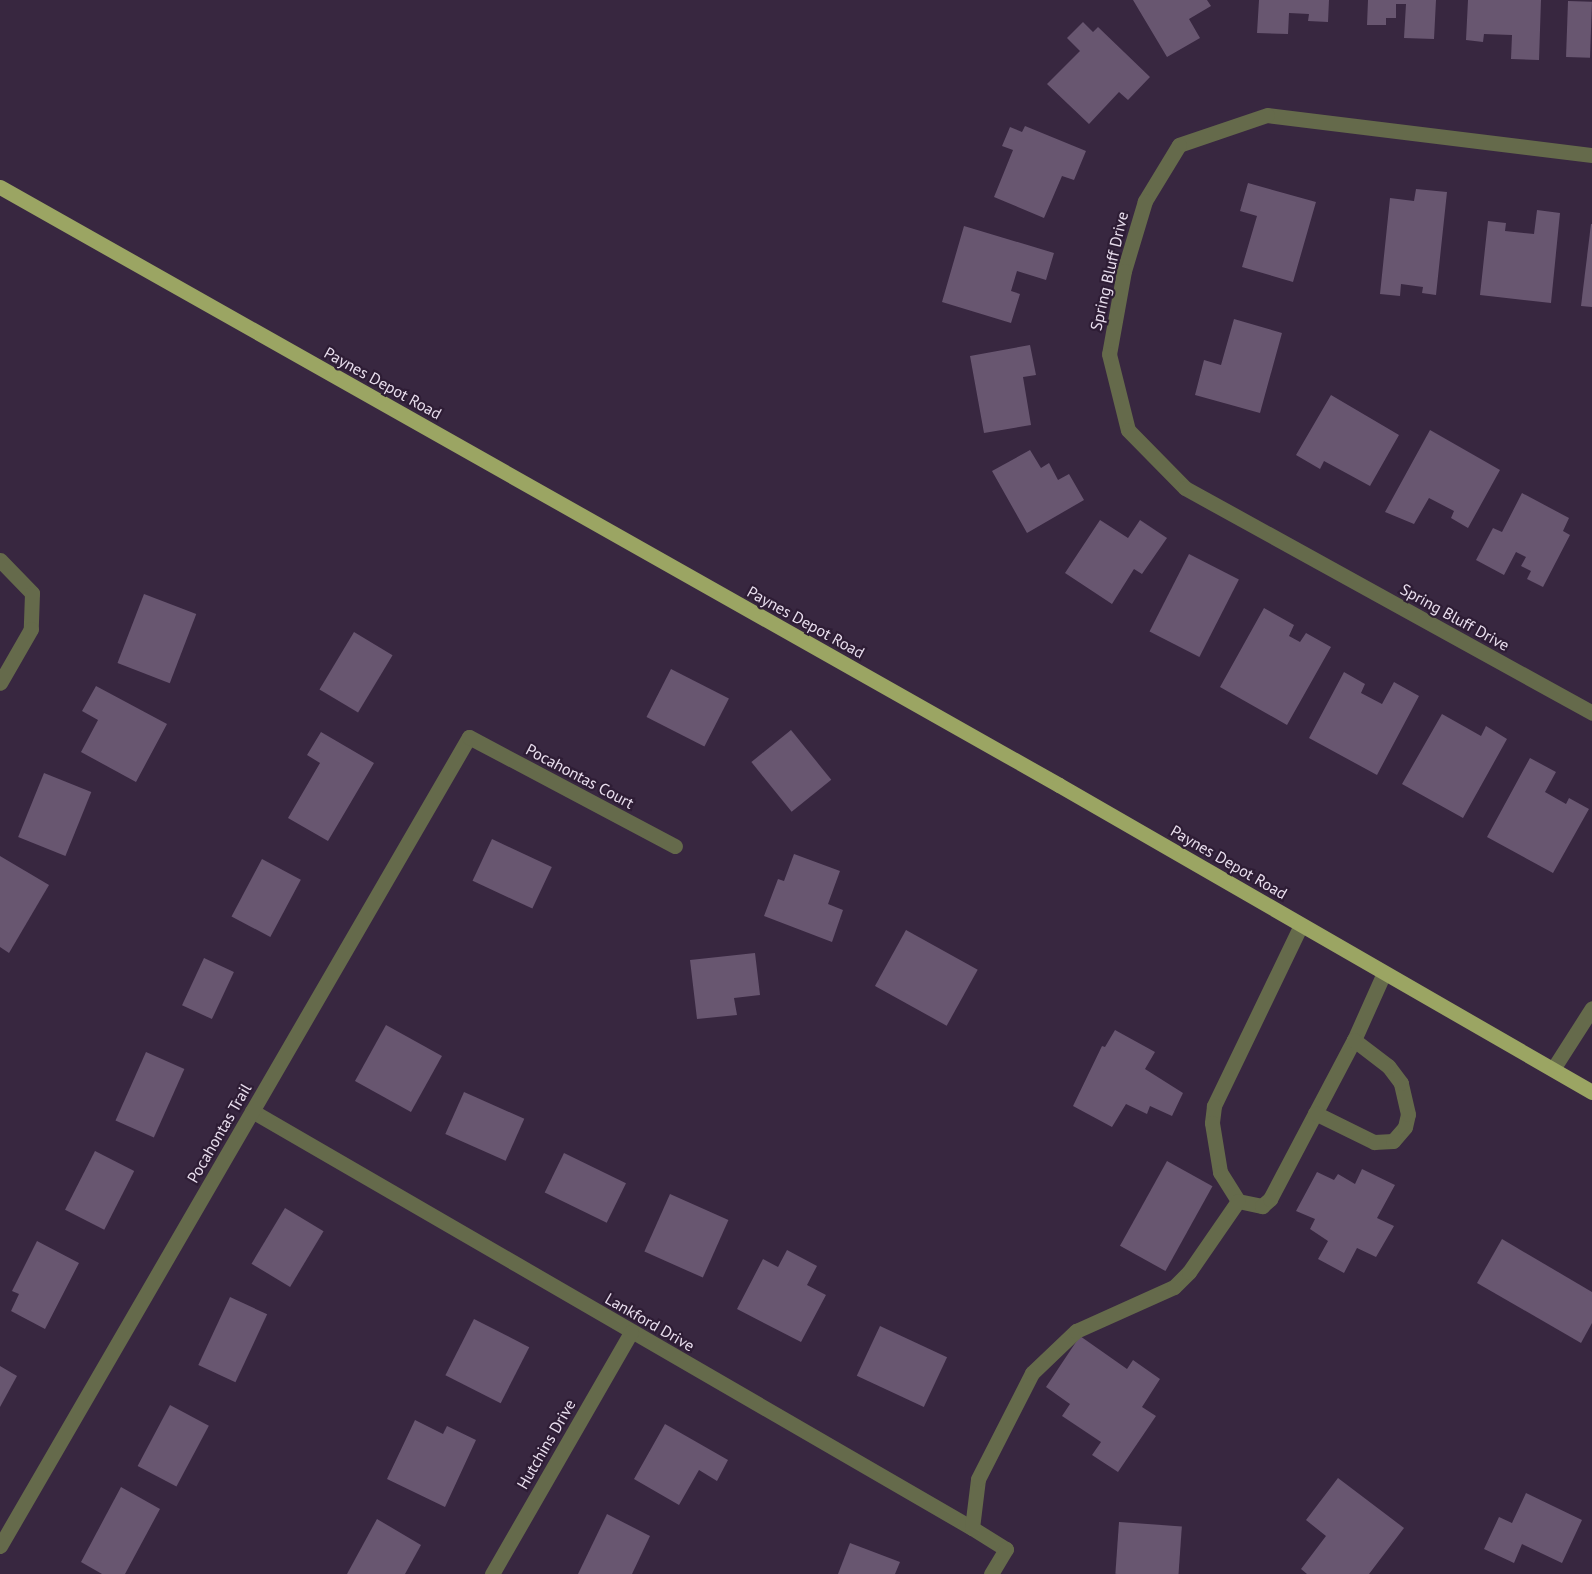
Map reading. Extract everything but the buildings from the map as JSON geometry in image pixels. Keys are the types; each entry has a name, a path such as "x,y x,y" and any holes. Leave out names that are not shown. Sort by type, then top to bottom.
{"main road":[{"name":"Paynes Depot Road","path":"0,187 1592,1092"}],"street":[{"name":"Spring Bluff Drive","path":"1592,155 1267,114 1179,145 1145,201 1124,271 1109,354 1128,430 1185,488 1592,713"},
{"path":"0,560 32,593 32,629 0,683"},
{"name":"Pocahontas Court","path":"469,737 675,846"},
{"name":"Pocahontas Trail","path":"0,1546 469,737"},
{"path":"1301,925 1215,1106 1212,1123 1220,1172 1238,1201 1251,1207 1262,1206 1270,1199 1354,1040 1384,973"},
{"path":"1552,1069 1592,1008"},
{"path":"1315,1113 1374,1142 1393,1141 1405,1127 1408,1114 1401,1083 1388,1066 1354,1040"},
{"name":"Lankford Drive","path":"252,1111 1006,1549 991,1574"},
{"path":"972,1528 978,1479 1032,1373 1076,1331 1174,1287 1189,1272 1238,1201"},
{"name":"Hutchins Drive","path":"492,1574 631,1332"}]}
